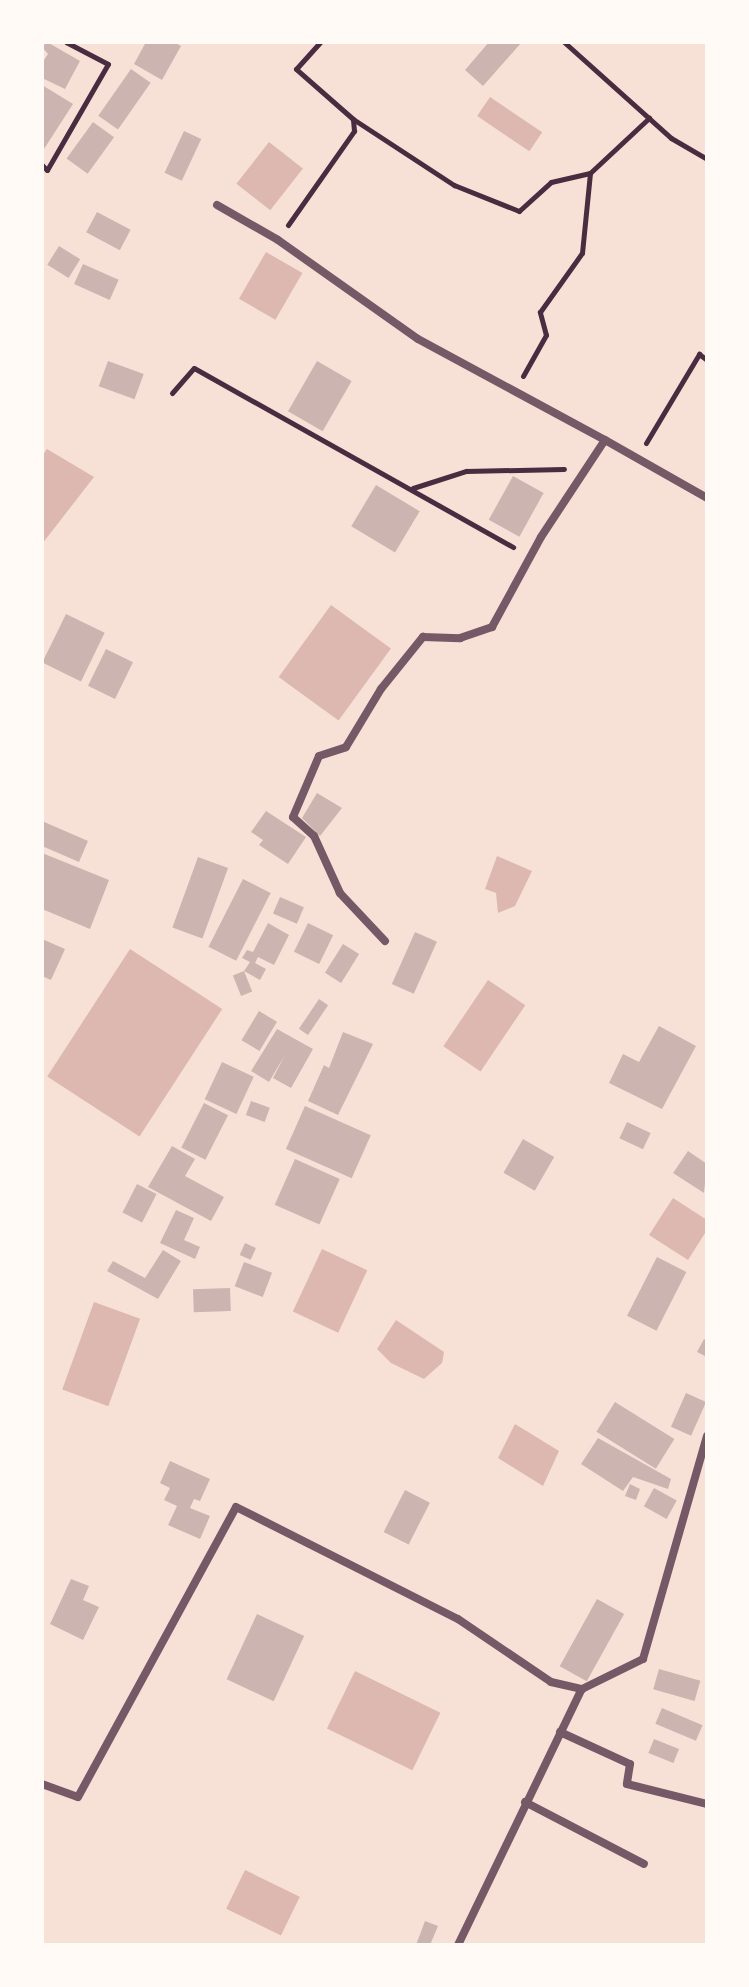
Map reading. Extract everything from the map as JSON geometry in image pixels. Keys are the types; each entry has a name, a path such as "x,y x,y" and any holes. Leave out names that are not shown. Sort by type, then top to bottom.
{"street":[{"path":"217,205 278,240 418,339 707,498"},
{"path":"385,941 340,893 314,836 293,817 306,780 319,756 346,747 381,689 423,637 460,638 492,627 541,537 605,440"},
{"path":"458,1945 582,1689 643,1659 707,1436"},
{"path":"42,1784 78,1797 236,1507 458,1619 551,1682 582,1689"},
{"path":"560,1732 630,1764 627,1784 707,1804"},
{"path":"525,1802 644,1864"}],"path":[{"path":"42,165 47,170 108,64 66,42"},
{"path":"320,42 296,69 353,119 454,185 519,211 551,182 590,173 649,118"},
{"path":"564,42 671,138 707,159"},
{"path":"278,240 354,131 353,119"},
{"path":"514,391 546,335 540,312 582,253 590,173"},
{"path":"637,458 699,354 707,360"},
{"path":"172,393 194,368 518,549 541,537"},
{"path":"412,489 466,471 523,468 585,470"}],"shaded area":[{"path":"490,97 542,132 529,151 477,116"},
{"path":"269,142 303,168 270,210 236,184"},
{"path":"266,252 302,273 275,320 239,299"},
{"path":"47,449 94,477 42,544 42,456"},
{"path":"331,605 391,648 339,720 279,677"},
{"path":"497,856 532,871 515,906 498,913 496,893 485,889"},
{"path":"130,949 222,1009 139,1136 47,1076"},
{"path":"488,980 525,1005 481,1071 443,1046"},
{"path":"673,1198 707,1220 707,1230 688,1260 649,1235"},
{"path":"322,1249 367,1270 338,1333 293,1312"},
{"path":"94,1302 140,1319 108,1406 62,1389"},
{"path":"396,1320 444,1352 442,1363 424,1379 391,1363 377,1349"},
{"path":"515,1424 559,1451 543,1486 498,1458"},
{"path":"355,1671 440,1713 412,1770 327,1729"},
{"path":"245,1870 300,1897 281,1935 226,1909"}],"building":[{"path":"47,42 80,61 65,89 42,78 42,63 48,54 42,47"},
{"path":"146,42 174,42 181,46 162,80 134,64"},
{"path":"489,42 522,42 483,86 465,70"},
{"path":"131,69 151,83 118,129 98,116"},
{"path":"42,85 73,104 44,149 42,148"},
{"path":"93,122 114,137 88,174 67,158"},
{"path":"184,131 201,139 182,181 165,173"},
{"path":"97,212 131,230 120,250 86,232"},
{"path":"59,246 80,259 69,278 47,265"},
{"path":"83,264 119,280 110,300 74,284"},
{"path":"108,361 144,374 134,399 99,386"},
{"path":"317,361 352,381 323,431 288,411"},
{"path":"513,476 544,493 519,537 489,520"},
{"path":"376,485 420,511 395,552 351,526"},
{"path":"66,614 105,633 81,681 42,663"},
{"path":"106,649 133,662 115,699 88,686"},
{"path":"317,793 342,808 320,836 302,818"},
{"path":"266,811 306,837 288,864 259,845 263,840 251,832"},
{"path":"42,821 88,841 79,862 42,846"},
{"path":"42,853 109,880 90,929 42,909"},
{"path":"198,857 228,868 202,938 172,927"},
{"path":"243,879 271,893 236,961 208,947"},
{"path":"280,897 304,907 297,924 273,914"},
{"path":"268,923 289,935 274,965 258,957 255,963 266,969 260,980 244,971 250,962 242,958 247,950 253,952"},
{"path":"308,923 333,935 319,964 294,952"},
{"path":"415,932 437,942 414,994 392,984"},
{"path":"42,939 65,949 51,980 42,976"},
{"path":"343,944 359,954 341,983 325,973"},
{"path":"244,971 252,991 241,996 233,975"},
{"path":"319,999 328,1005 308,1035 299,1029"},
{"path":"259,1011 277,1022 259,1051 241,1040"},
{"path":"659,1026 696,1046 662,1109 609,1083 623,1054 639,1062"},
{"path":"277,1029 313,1049 291,1088 273,1078 285,1055 269,1082 251,1071"},
{"path":"343,1032 373,1044 338,1115 308,1101 324,1065 329,1068"},
{"path":"222,1062 254,1077 236,1114 205,1099"},
{"path":"251,1101 270,1108 265,1122 246,1115"},
{"path":"204,1103 228,1115 205,1160 181,1148"},
{"path":"305,1106 371,1135 352,1178 286,1149"},
{"path":"627,1122 651,1133 643,1149 619,1138"},
{"path":"523,1139 554,1157 535,1191 503,1173"},
{"path":"172,1146 195,1159 185,1176 224,1197 211,1221 148,1187"},
{"path":"688,1151 707,1164 704,1193 673,1173"},
{"path":"295,1159 340,1179 319,1225 275,1205"},
{"path":"137,1184 157,1194 142,1222 122,1213"},
{"path":"176,1210 194,1218 184,1240 200,1247 195,1259 160,1243"},
{"path":"245,1243 256,1248 251,1260 240,1255"},
{"path":"163,1250 181,1261 158,1299 107,1271 113,1261 145,1278"},
{"path":"657,1257 686,1272 656,1331 627,1316"},
{"path":"244,1262 272,1273 263,1297 235,1286"},
{"path":"230,1288 231,1311 194,1312 193,1289"},
{"path":"704,1339 707,1341 707,1357 697,1352"},
{"path":"686,1393 706,1402 691,1436 671,1427"},
{"path":"615,1402 674,1439 656,1469 596,1432"},
{"path":"598,1438 671,1479 668,1489 633,1477 623,1491 581,1464"},
{"path":"170,1461 210,1479 200,1501 194,1499 190,1508 210,1516 200,1539 168,1525 177,1506 164,1500 170,1488 160,1483"},
{"path":"630,1484 640,1489 636,1500 625,1496"},
{"path":"654,1488 677,1501 667,1519 644,1506"},
{"path":"405,1490 430,1503 409,1545 384,1532"},
{"path":"71,1579 89,1586 83,1600 99,1607 83,1640 50,1624"},
{"path":"597,1599 624,1614 587,1681 560,1666"},
{"path":"257,1614 304,1636 274,1701 227,1679"},
{"path":"659,1669 700,1681 695,1701 653,1689"},
{"path":"662,1708 703,1725 696,1741 655,1724"},
{"path":"654,1739 679,1749 673,1763 648,1753"},
{"path":"425,1921 438,1926 430,1945 416,1945"}]}
